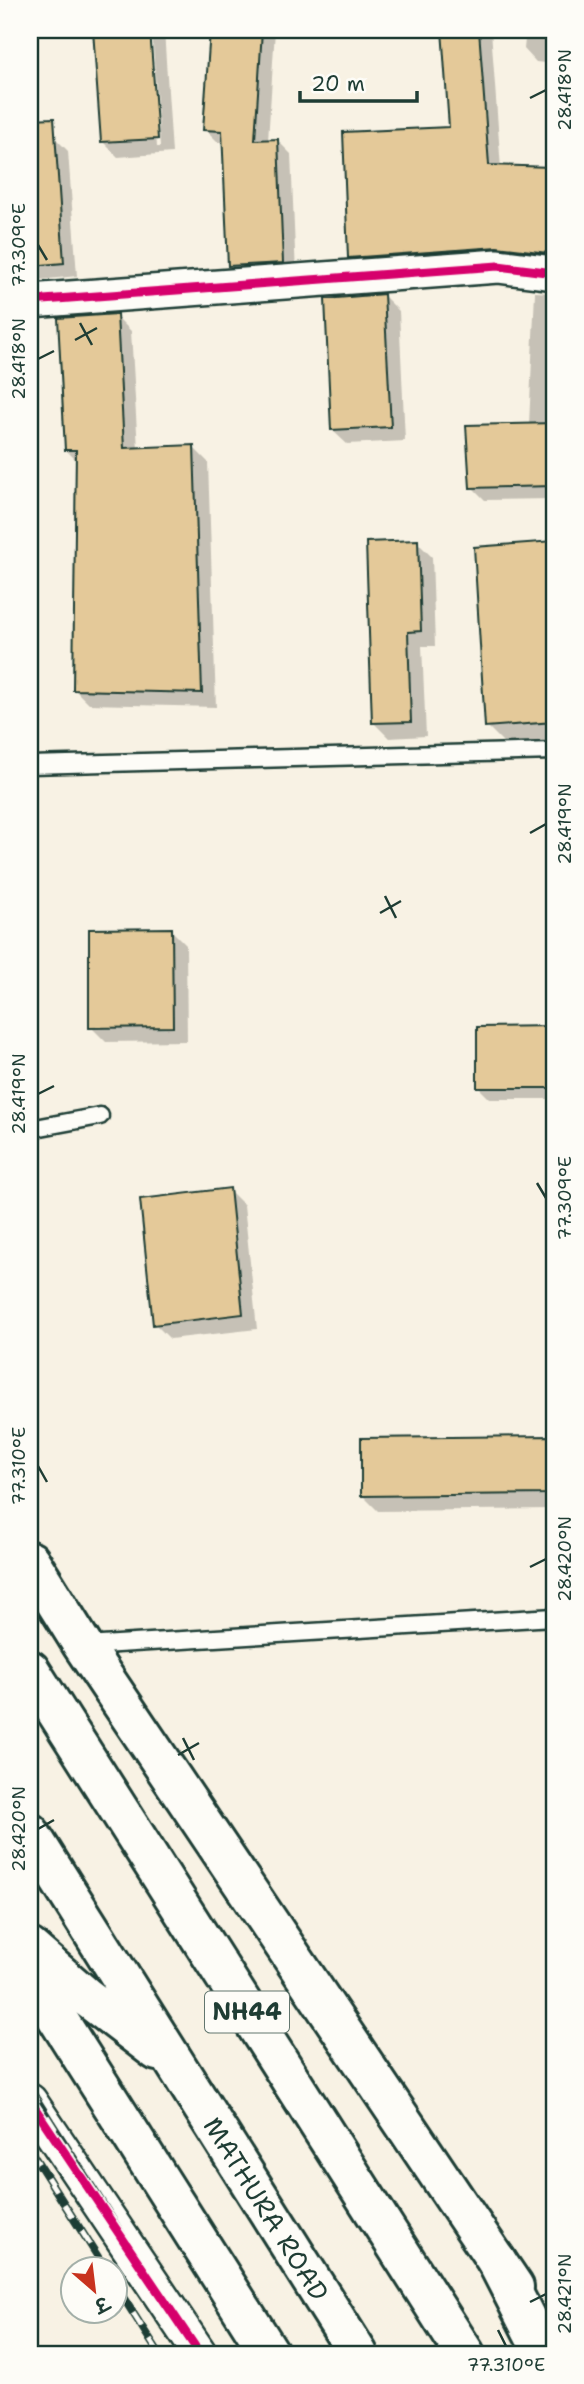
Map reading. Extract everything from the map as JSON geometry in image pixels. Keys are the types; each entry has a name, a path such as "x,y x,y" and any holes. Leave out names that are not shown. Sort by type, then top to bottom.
{"main road":[{"path":"30,1561 83,1646 554,2344"},
{"name":"NH44","path":"30,1670 465,2354"},
{"name":"MATHURA ROAD","path":"30,1833 358,2354"},
{"path":"30,1948 85,1996 175,2064"},
{"path":"30,1976 270,2354"},
{"path":"496,2260 544,2354"}],"street":[{"path":"30,301 498,266 554,273"},
{"path":"30,2101 200,2354"}],"lane":[{"path":"30,765 554,751"},
{"path":"30,1129 100,1116"},
{"path":"83,1646 554,1617"}],"building":[{"path":"93,30 150,30 158,139 101,142"},
{"path":"210,30 262,30 255,140 278,139 283,263 228,266 222,131 203,130"},
{"path":"442,30 479,30 489,165 551,167 548,253 497,247 348,258 343,132 449,127"},
{"path":"54,118 64,263 30,266 30,119"},
{"path":"384,294 391,427 331,430 325,299"},
{"path":"117,314 124,448 194,445 202,693 73,690 76,450 65,450 58,318"},
{"path":"554,423 554,486 470,488 466,425"},
{"path":"418,540 421,631 408,632 411,722 372,723 366,542"},
{"path":"554,541 554,722 485,727 474,547"},
{"path":"172,928 173,1027 89,1028 89,929"},
{"path":"554,1026 554,1088 477,1088 477,1027"},
{"path":"230,1188 243,1314 153,1325 140,1199"},
{"path":"554,1436 554,1494 361,1496 361,1438"}],"railway":[{"path":"30,2089 198,2354"},
{"path":"30,2150 96,2254"},
{"path":"130,2308 159,2354"}],"cycle path":[{"path":"30,301 498,266 554,273"},
{"path":"30,2101 200,2354"}]}
